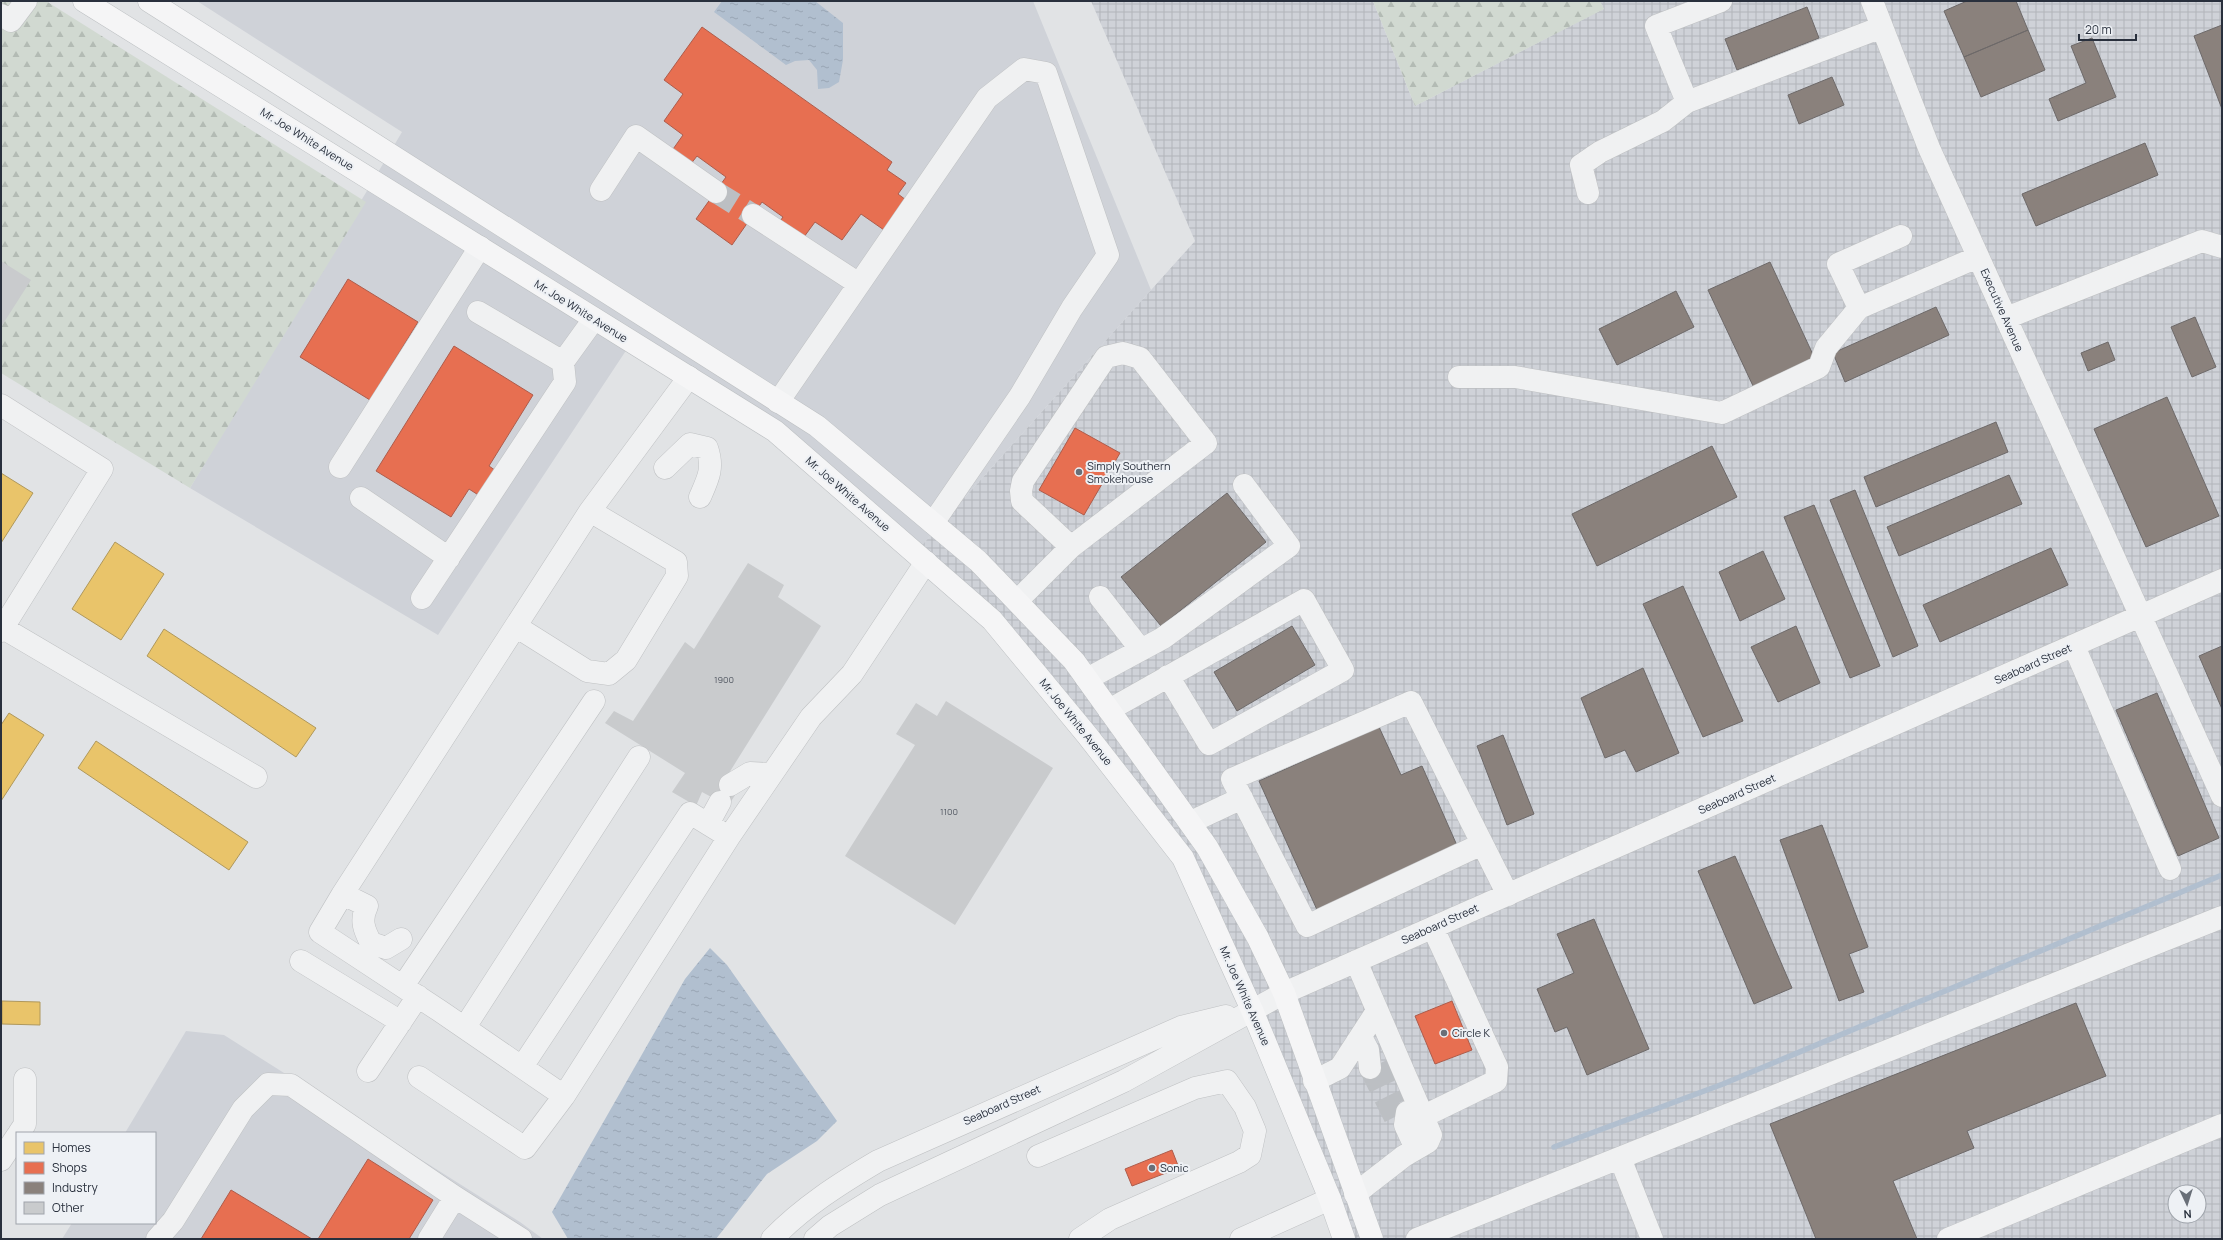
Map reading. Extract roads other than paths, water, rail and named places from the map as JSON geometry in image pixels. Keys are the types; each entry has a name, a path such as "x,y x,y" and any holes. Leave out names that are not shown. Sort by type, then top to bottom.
{"main road":[{"name":"Mr. Joe White Avenue","path":"84,1 775,431 992,620 1087,735 1183,858 1252,1010 1330,1199 1344,1239"},
{"path":"149,1 817,426 978,561 1074,661 1208,847 1258,938 1284,993 1314,1081 1372,1239"}],"street":[{"path":"1,15 11,21 26,1"},
{"path":"1687,102 1656,26 1721,1"},
{"name":"Executive Avenue","path":"1872,1 1929,148 2222,796"},
{"path":"1588,193 1581,165 1600,152 1663,121 1687,102 1882,27"},
{"path":"778,402 987,98 1024,68 1046,73 1108,255 1072,308 1020,396 933,523"},
{"path":"601,190 636,136 716,192"},
{"path":"753,215 859,284"},
{"path":"1858,308 1838,264 1901,236"},
{"path":"2006,318 2202,241 2222,247"},
{"path":"340,467 480,247"},
{"path":"1459,377 1515,377 1722,413 1819,367 1826,348 1858,308 1978,257"},
{"path":"478,312 563,362"},
{"path":"422,598 565,382 563,362 594,319"},
{"path":"1017,601 1071,547 1206,443 1140,358 1123,353 1106,357 1023,481 1021,491 1022,501 1071,547"},
{"path":"564,1096 465,1027 320,932 590,511 689,377"},
{"path":"1,405 102,469 2,630 256,777"},
{"path":"665,468 690,444 707,448 712,462 707,481 700,497"},
{"path":"1087,679 1163,638 1289,546 1244,485"},
{"path":"361,498 449,558"},
{"path":"517,627 587,671 609,674 626,660 677,576 676,562 590,511"},
{"path":"419,1077 525,1148 564,1096 729,836 811,717 852,674 926,562"},
{"name":"Seaboard Street","path":"815,1239 830,1226 880,1195 1124,1081 1284,993 2222,580"},
{"path":"1100,597 1141,650"},
{"path":"1109,710 1168,676 1304,600 1343,670 1209,744 1168,676"},
{"path":"2074,646 2170,869"},
{"path":"368,1071 401,1022 411,991 594,701"},
{"path":"1482,844 1307,926 1232,779 1411,702 1508,894"},
{"path":"465,1027 639,757"},
{"path":"708,824 725,794 750,773 772,774"},
{"path":"1190,822 1242,798"},
{"path":"522,1067 690,813 729,836"},
{"path":"343,894 367,906 363,914 363,930 371,943 386,948 401,939"},
{"path":"1417,1239 2222,917"},
{"path":"1407,1118 1496,1081 1497,1067 1433,928"},
{"path":"301,961 401,1022"},
{"path":"1355,1194 1404,1156 1428,1142 1431,1135 1407,1118 1377,1011 1356,961"},
{"name":"Seaboard Street","path":"772,1239 794,1217 827,1192 878,1161 1181,1027 1252,1010"},
{"path":"1314,1081 1371,1054 1377,1011"},
{"path":"20,1132 25,1124 25,1079"},
{"path":"1124,1081 1128,1086 1138,1112"},
{"path":"1038,1156 1195,1088 1227,1081 1245,1107 1255,1132 1250,1154 1239,1162 1110,1219 1080,1239"},
{"path":"157,1239 172,1221 243,1109 268,1084 292,1085 455,1197 521,1239"},
{"path":"1948,1239 2222,1125"},
{"path":"1,1160 16,1138"},
{"path":"1620,1158 1652,1239"},
{"path":"429,1239 455,1197"},
{"path":"1241,1239 1279,1232 1330,1199"}],"water":[{"path":"722,1 815,1 843,23 843,60 839,82 829,88 818,89 817,70 809,60 795,61 786,65 714,12"},
{"path":"710,948 727,965 837,1121 817,1141 767,1174 716,1239 568,1239 552,1212 685,979"}],"waterway":[{"path":"1554,1147 1723,1084 2222,875"}],"tunnel":[{"path":"716,192 753,215"},
{"path":"1385,1061 1403,1101"},
{"path":"1370,1068 1395,1118"}],"place":[{"name":"Simply Southern Smokehouse","path":"1079,472"},
{"name":"Circle K","path":"1444,1033"},
{"name":"Sonic","path":"1152,1168"}]}
